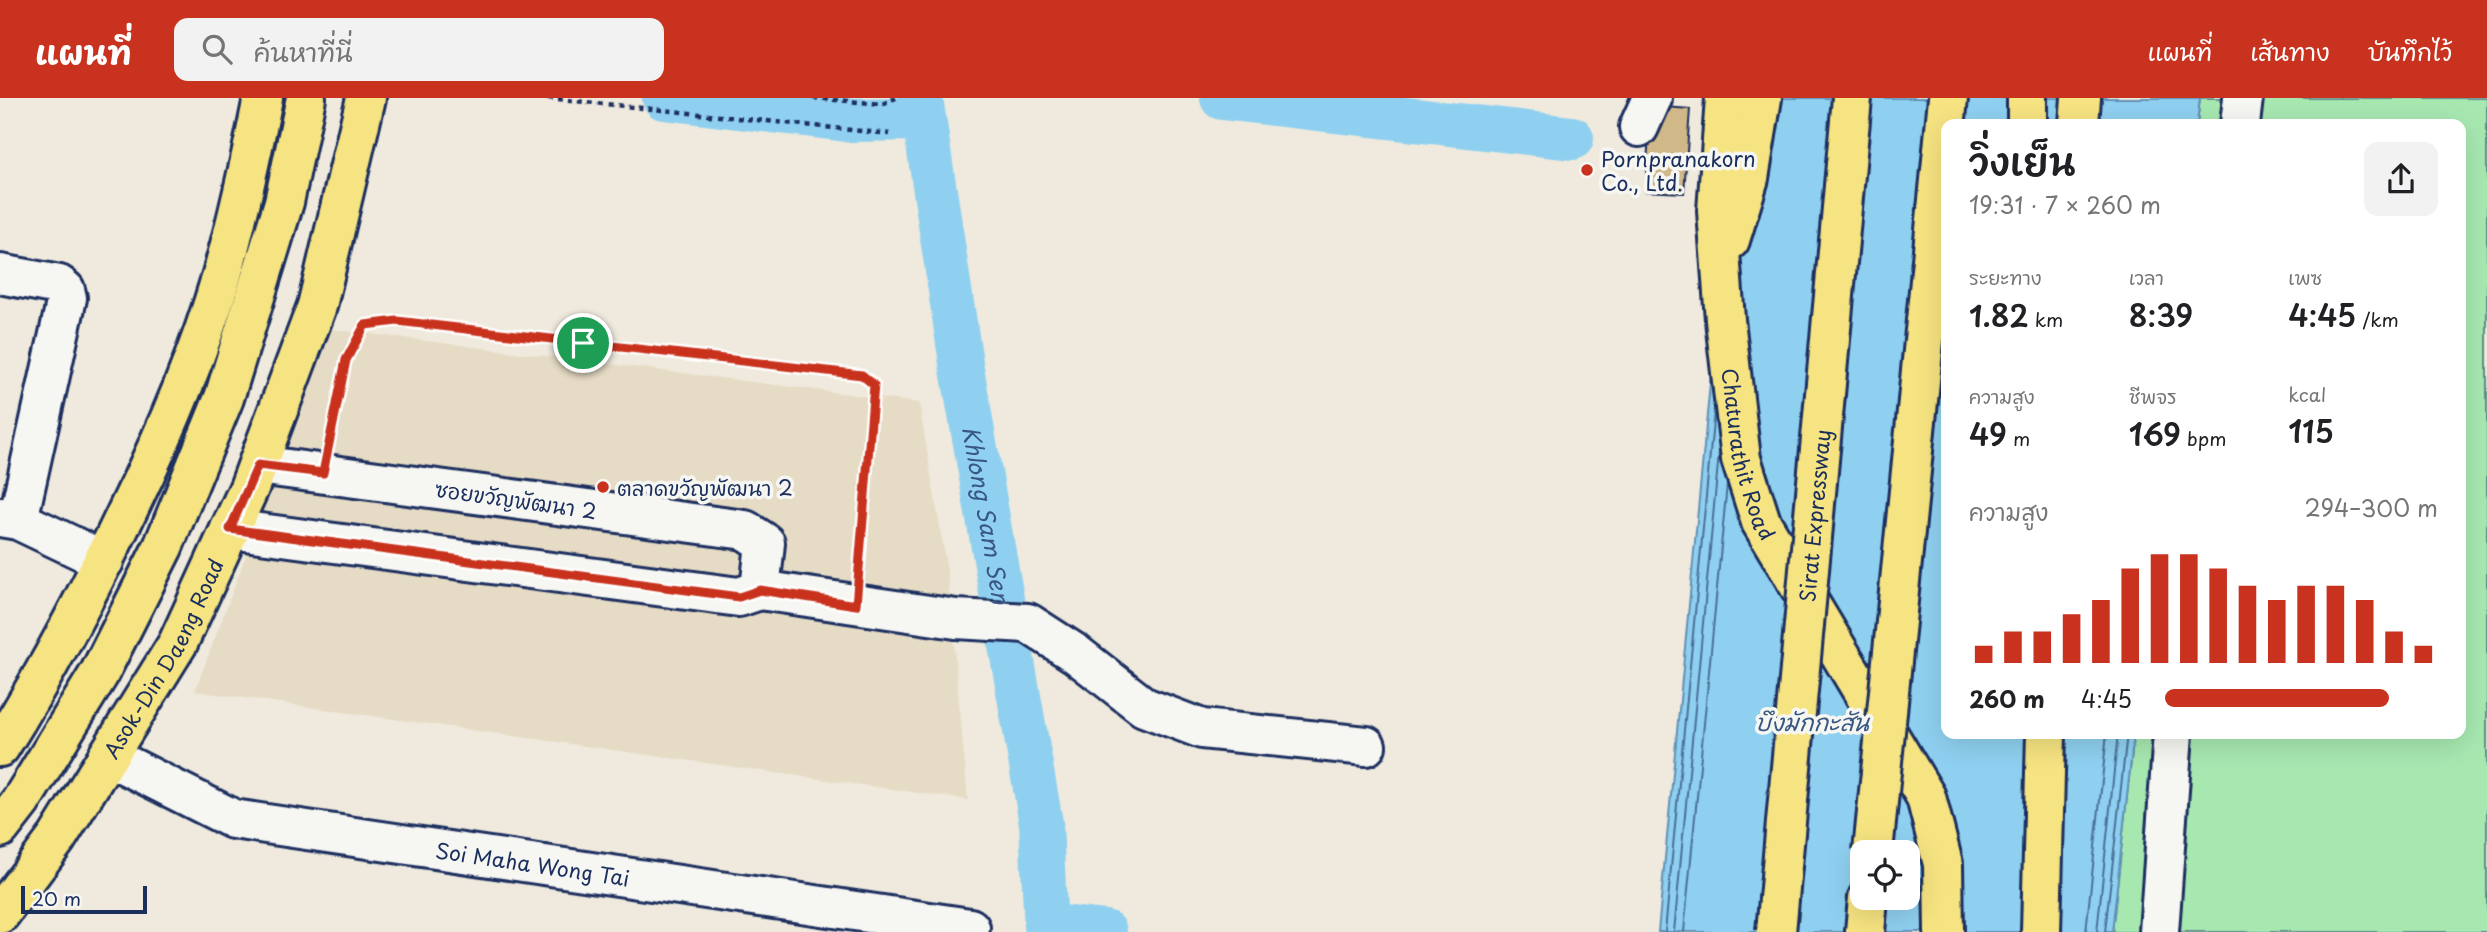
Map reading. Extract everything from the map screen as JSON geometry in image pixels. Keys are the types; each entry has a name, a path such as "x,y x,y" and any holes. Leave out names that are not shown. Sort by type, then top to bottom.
{"main road":[{"path":"0,747 39,685 104,561 168,426 220,279 251,158 263,98"},
{"path":"0,828 21,801 99,674 163,547 224,398 284,202 306,98"},
{"name":"Asok-Din Daeng Road","path":"0,914 57,838 177,643 230,529 258,465 317,306 366,98"},
{"name":"Chaturathit Road","path":"1726,98 1717,211 1741,459 1761,522 1926,797 1943,864 1944,932"},
{"path":"1721,269 1749,178 1762,98"},
{"name":"Sirat Expressway","path":"1776,932 1852,98"},
{"path":"1946,119 1948,98"},
{"path":"2027,98 2027,119"},
{"path":"2079,119 2081,98"},
{"path":"1874,840 1941,168"},
{"path":"2041,932 2046,739"},
{"path":"1865,932 1867,910"}],"street":[{"path":"2241,119 2243,98"},
{"path":"0,274 59,285 65,290 67,298 9,519 104,561"},
{"name":"ซอยขวัญพัฒนา 2","path":"258,465 745,530 765,543 760,590"},
{"path":"230,529 739,597 760,590 956,619 1028,623 1076,654 1144,707 1202,729 1366,746"},
{"path":"2159,932 2173,739"},
{"name":"Soi Maha Wong Tai","path":"108,756 233,818 970,928"}],"path":[{"path":"548,98 890,134"},
{"path":"813,98 881,104 896,98"},
{"path":"323,473 346,360 365,325 397,321 862,375 874,385 856,605"}],"shaded area":[{"name":"ตลาดขวัญพัฒนา 2","path":"331,329 919,403 947,570 968,800 195,691"}],"green space":[{"path":"2200,98 2487,98 2487,932 2112,932 2133,739 2466,739 2466,119 2198,119"}],"water":[{"name":"บึงมักกะสัน","path":"1737,98 2200,98 2198,119 1941,119 1941,739 2133,739 2112,932 1658,932"}],"building":[{"path":"1651,106 1690,109 1684,193 1645,191"}],"waterway":[{"path":"664,98 847,120 922,119"},
{"name":"Khlong Sam Sen","path":"921,98 961,363 1041,823 1046,932"},
{"path":"1222,98 1572,138"},
{"path":"1045,925 1105,932"}],"place":[{"name":"Pornpranakorn Co., Ltd.","path":"1587,170"},
{"name":"ตลาดขวัญพัฒนา 2","path":"603,487"}],"route":[{"path":"397,321 583,343 862,375 874,385 856,605 760,590 739,597 230,529 258,465 323,473 346,360 365,325 397,321"}]}
